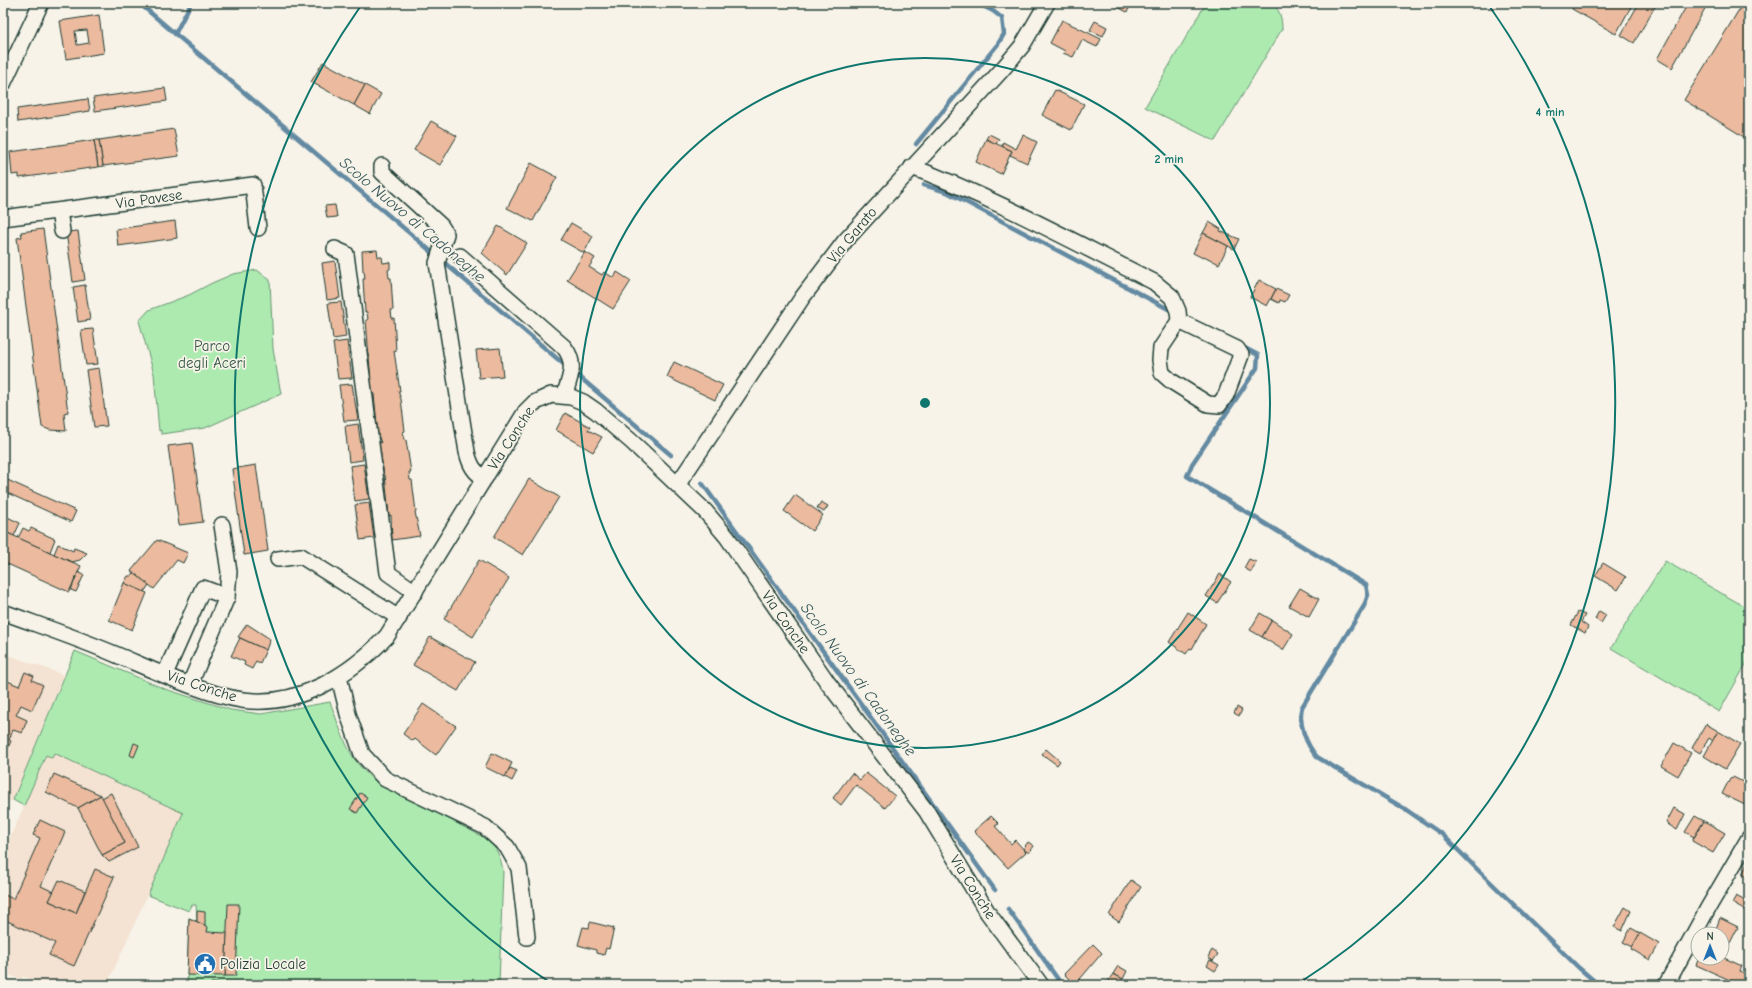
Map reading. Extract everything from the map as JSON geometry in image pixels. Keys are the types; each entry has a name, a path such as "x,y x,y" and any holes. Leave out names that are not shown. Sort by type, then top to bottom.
{"street":[{"path":"3,84 41,3"},
{"name":"Via Garato","path":"678,484 802,298 845,241 1000,72 1022,46 1047,3"},
{"name":"Via Conche","path":"382,166 382,172 441,226 446,234 437,263 467,452 470,463 478,475 485,478"},
{"path":"912,167 957,184 1031,219 1154,282 1172,297 1178,311 1178,322 1161,348 1160,360 1162,373 1171,381 1208,404 1219,405 1226,395 1242,355 1237,349 1178,322"},
{"name":"Via Pavese","path":"3,218 183,193 253,185 258,228"},
{"path":"59,211 62,231"},
{"path":"335,249 346,254 388,573 415,592"},
{"path":"460,256 571,354 571,370 564,396"},
{"name":"Via Conche","path":"3,612 94,645 190,684 229,698 259,701 306,693 339,677 374,650 387,636 526,411 542,398 551,395 564,396 582,402 596,411 678,484 705,511 727,537 828,683 927,812 988,913 1041,985"},
{"path":"190,684 227,597 229,572 222,525"},
{"path":"278,559 301,556 399,618"},
{"path":"165,674 203,588 227,597"},
{"path":"339,677 348,714 362,754 385,779 485,827 507,848 519,868 527,937"},
{"path":"1666,985 1708,908 1749,838"}],"shaded area":[{"path":"3,653 64,675 13,800 7,802 3,800"},
{"path":"54,753 184,813 107,985 36,985 36,982 23,976 21,980 3,972 3,853 47,755 52,758"}],"green space":[{"path":"1206,3 1270,3 1278,10 1282,25 1282,29 1215,141 1145,107"},
{"name":"Parco degli Aceri","path":"257,270 270,280 273,349 281,394 205,428 161,434 161,430 159,431 154,374 139,321 149,310 189,295 233,274"},
{"path":"1665,561 1749,609 1749,659 1719,712 1611,648"},
{"path":"75,651 165,689 231,710 261,714 330,702 347,746 366,773 376,781 487,839 496,850 500,858 503,871 499,985 187,985 189,918 197,921 196,905 192,905 189,911 148,895 183,813 54,753 52,758 46,755 24,806 13,800"}],"building":[{"path":"1110,3 1132,3 1127,12"},
{"path":"1575,3 1633,3 1616,34 1572,9"},
{"path":"1639,3 1657,3 1634,43 1621,35"},
{"path":"1688,3 1708,3 1672,68 1657,59"},
{"path":"1743,3 1749,3 1749,140 1684,100"},
{"path":"99,15 104,53 66,59 60,21","holes":["87,30 89,43 77,45 75,31"]},
{"path":"1062,20 1101,39 1097,47 1082,40 1073,57 1063,53 1065,51 1050,43"},
{"path":"1095,21 1107,27 1103,36 1090,30"},
{"path":"323,62 365,85 354,105 311,82"},
{"path":"365,85 381,94 370,114 354,105"},
{"path":"165,88 167,101 95,111 93,98"},
{"path":"1055,90 1084,104 1071,130 1042,115"},
{"path":"88,99 90,111 18,122 17,109"},
{"path":"431,121 457,136 440,165 414,150"},
{"path":"174,129 179,156 103,166 99,140"},
{"path":"989,134 999,139 996,144 986,139"},
{"path":"1023,135 1037,142 1027,163 1010,155 1012,151 1002,146 1003,142 1016,149"},
{"path":"986,139 1012,151 1001,174 976,162"},
{"path":"94,140 99,140 103,166 98,167"},
{"path":"94,140 98,167 19,178 19,174 12,175 10,152"},
{"path":"531,163 557,177 533,221 507,208"},
{"path":"335,205 337,217 327,218 325,206"},
{"path":"175,221 177,238 118,246 116,229"},
{"path":"1209,222 1221,229 1220,231 1239,239 1234,249 1203,233"},
{"path":"571,223 593,236 584,253 561,240"},
{"path":"498,226 527,243 507,275 482,253"},
{"path":"43,229 68,412 64,413 66,431 50,430 42,427 17,238 22,237 21,232"},
{"path":"78,231 85,280 73,282 66,232"},
{"path":"1203,233 1228,246 1219,264 1204,256 1203,258 1193,253"},
{"path":"377,250 378,257 382,257 383,263 390,262 390,269 388,270 389,278 391,278 393,310 391,310 392,319 394,318 396,351 394,351 400,391 398,391 401,399 405,431 403,432 406,440 411,472 409,472 410,480 412,480 415,512 420,536 392,540 391,515 389,516 385,475 384,476 379,443 381,443 378,435 374,394 372,394 366,320 368,320 367,312 365,312 363,279 365,279 362,251"},
{"path":"585,252 595,258 589,267 602,275 604,272 614,278 617,272 631,281 613,309 567,280"},
{"path":"335,261 340,298 327,300 322,263"},
{"path":"1259,280 1276,289 1267,306 1250,297"},
{"path":"85,285 90,320 78,322 73,287"},
{"path":"1276,289 1289,295 1285,302 1280,300 1279,303 1271,299"},
{"path":"341,302 346,337 333,339 328,303"},
{"path":"93,329 98,364 86,365 81,330"},
{"path":"347,341 352,378 338,379 333,343"},
{"path":"500,348 503,376 479,378 476,350"},
{"path":"674,362 723,385 715,400 667,377"},
{"path":"99,368 107,426 94,427 86,370"},
{"path":"352,384 358,420 344,421 339,385"},
{"path":"565,413 590,427 588,430 602,437 593,452 556,430"},
{"path":"358,424 363,460 349,462 345,426"},
{"path":"192,443 203,522 179,525 168,446"},
{"path":"364,464 369,499 355,501 350,466"},
{"path":"256,465 268,551 244,555 232,469"},
{"path":"3,478 76,511 71,522 3,491"},
{"path":"529,479 559,497 523,555 494,537"},
{"path":"795,495 823,515 812,531 784,511"},
{"path":"821,502 828,506 824,512 817,508"},
{"path":"369,503 374,538 360,540 355,505"},
{"path":"3,515 20,523 14,536 3,531"},
{"path":"23,528 29,531 31,528 55,539 50,552 18,538"},
{"path":"3,531 81,566 69,592 3,562"},
{"path":"157,540 188,553 183,563 177,560 154,589 131,571"},
{"path":"58,544 73,551 74,548 87,553 80,560 72,562 54,554"},
{"path":"1249,559 1256,562 1251,572 1244,568"},
{"path":"479,560 509,578 473,637 444,619"},
{"path":"1603,563 1626,577 1618,590 1595,576"},
{"path":"78,572 84,575 76,592 71,590"},
{"path":"134,573 149,585 144,592 124,583 128,576 131,576"},
{"path":"1220,574 1231,582 1217,603 1206,596"},
{"path":"124,583 147,593 132,630 109,620"},
{"path":"1300,588 1319,599 1309,617 1289,606"},
{"path":"1599,611 1606,615 1601,623 1595,619"},
{"path":"1188,612 1206,624 1192,649 1190,648 1186,654 1169,642"},
{"path":"1578,612 1585,615 1581,622 1588,627 1585,633 1571,625"},
{"path":"1260,613 1272,620 1262,637 1250,630"},
{"path":"1272,620 1293,634 1283,650 1262,637"},
{"path":"247,624 270,639 266,650 238,637"},
{"path":"430,637 475,662 458,691 413,665"},
{"path":"240,638 266,650 260,663 256,661 252,669 244,665 245,662 231,656"},
{"path":"25,672 34,676 32,680 43,685 32,710 21,705 16,715 27,720 22,733 13,730 9,740 11,741 3,759 3,679 19,686"},
{"path":"423,704 456,726 436,755 415,739 413,741 403,734"},
{"path":"1237,707 1242,710 1239,716 1234,713"},
{"path":"1706,724 1718,731 1713,741 1709,738 1700,753 1692,748"},
{"path":"1718,731 1740,744 1725,769 1704,756"},
{"path":"134,743 139,745 134,757 130,755"},
{"path":"1674,743 1691,753 1678,776 1661,766"},
{"path":"1046,749 1060,761 1057,765 1042,754"},
{"path":"492,753 512,763 505,777 485,767"},
{"path":"510,768 517,771 512,781 505,777"},
{"path":"852,773 860,780 866,773 895,796 885,808 856,785 841,805 833,798"},
{"path":"54,774 101,795 78,808 46,792"},
{"path":"1733,777 1749,785 1749,798 1745,805 1722,794 1730,778"},
{"path":"111,793 138,847 109,862 102,855 125,843 102,798"},
{"path":"360,793 367,797 357,813 350,809"},
{"path":"101,795 125,843 102,855 78,808"},
{"path":"1674,808 1685,814 1677,830 1666,823"},
{"path":"991,816 999,824 995,826 1011,844 1015,840 1026,852 1008,868 974,831"},
{"path":"1695,816 1704,821 1694,837 1685,832"},
{"path":"40,820 65,832 41,886 54,892 49,901 76,913 95,869 114,877 74,966 49,955 55,943 3,919 3,894 13,899 40,838 33,835"},
{"path":"1704,821 1725,833 1713,853 1692,841"},
{"path":"1028,842 1034,846 1029,853 1023,849"},
{"path":"1748,863 1749,864 1749,878 1742,874"},
{"path":"59,880 85,891 76,913 49,901"},
{"path":"1131,880 1141,887 1119,922 1109,915"},
{"path":"1736,896 1749,903 1749,913 1732,903"},
{"path":"228,904 239,904 236,976 225,976"},
{"path":"1625,907 1631,911 1622,931 1614,927"},
{"path":"197,911 205,912 205,925 197,922"},
{"path":"189,918 208,927 207,932 227,933 225,976 187,975"},
{"path":"1720,918 1738,927 1730,943 1730,926 1717,926"},
{"path":"590,922 614,928 609,949 606,948 604,955 596,953 596,950 578,945 583,927 589,928"},
{"path":"1631,928 1640,933 1633,947 1623,942"},
{"path":"1640,933 1659,944 1650,960 1631,949"},
{"path":"1093,944 1102,953 1075,985 1064,974"},
{"path":"1212,950 1218,954 1213,961 1208,957"},
{"path":"1210,960 1219,965 1215,971 1207,966"},
{"path":"1730,961 1742,966 1740,971 1749,975 1749,985 1741,985 1698,966 1730,966"},
{"path":"1118,966 1127,971 1123,979 1113,974"},
{"path":"1113,974 1123,979 1119,985 1105,985"},
{"path":"211,983 235,984 235,985 211,985"}],"waterway":[{"name":"Scolo Nuovo di Cadoneghe","path":"139,3 567,367"},
{"path":"175,34 191,3"},
{"path":"916,144 998,44 1004,34 1002,18 993,11 977,3"},
{"path":"924,185 947,192 1174,312"},
{"path":"1241,346 1258,355 1257,368 1192,464 1187,476 1366,585 1368,595 1364,606 1302,707 1302,727 1309,746 1317,757 1405,809 1443,835 1579,968 1599,985"},
{"name":"Scolo Nuovo di Cadoneghe","path":"575,373 671,455"},
{"name":"Scolo Nuovo di Cadoneghe","path":"702,483 995,890"},
{"name":"Scolo Nuovo di Cadoneghe","path":"1008,909 1062,985"}],"place":[{"name":"Polizia Locale","path":"205,964"}]}
